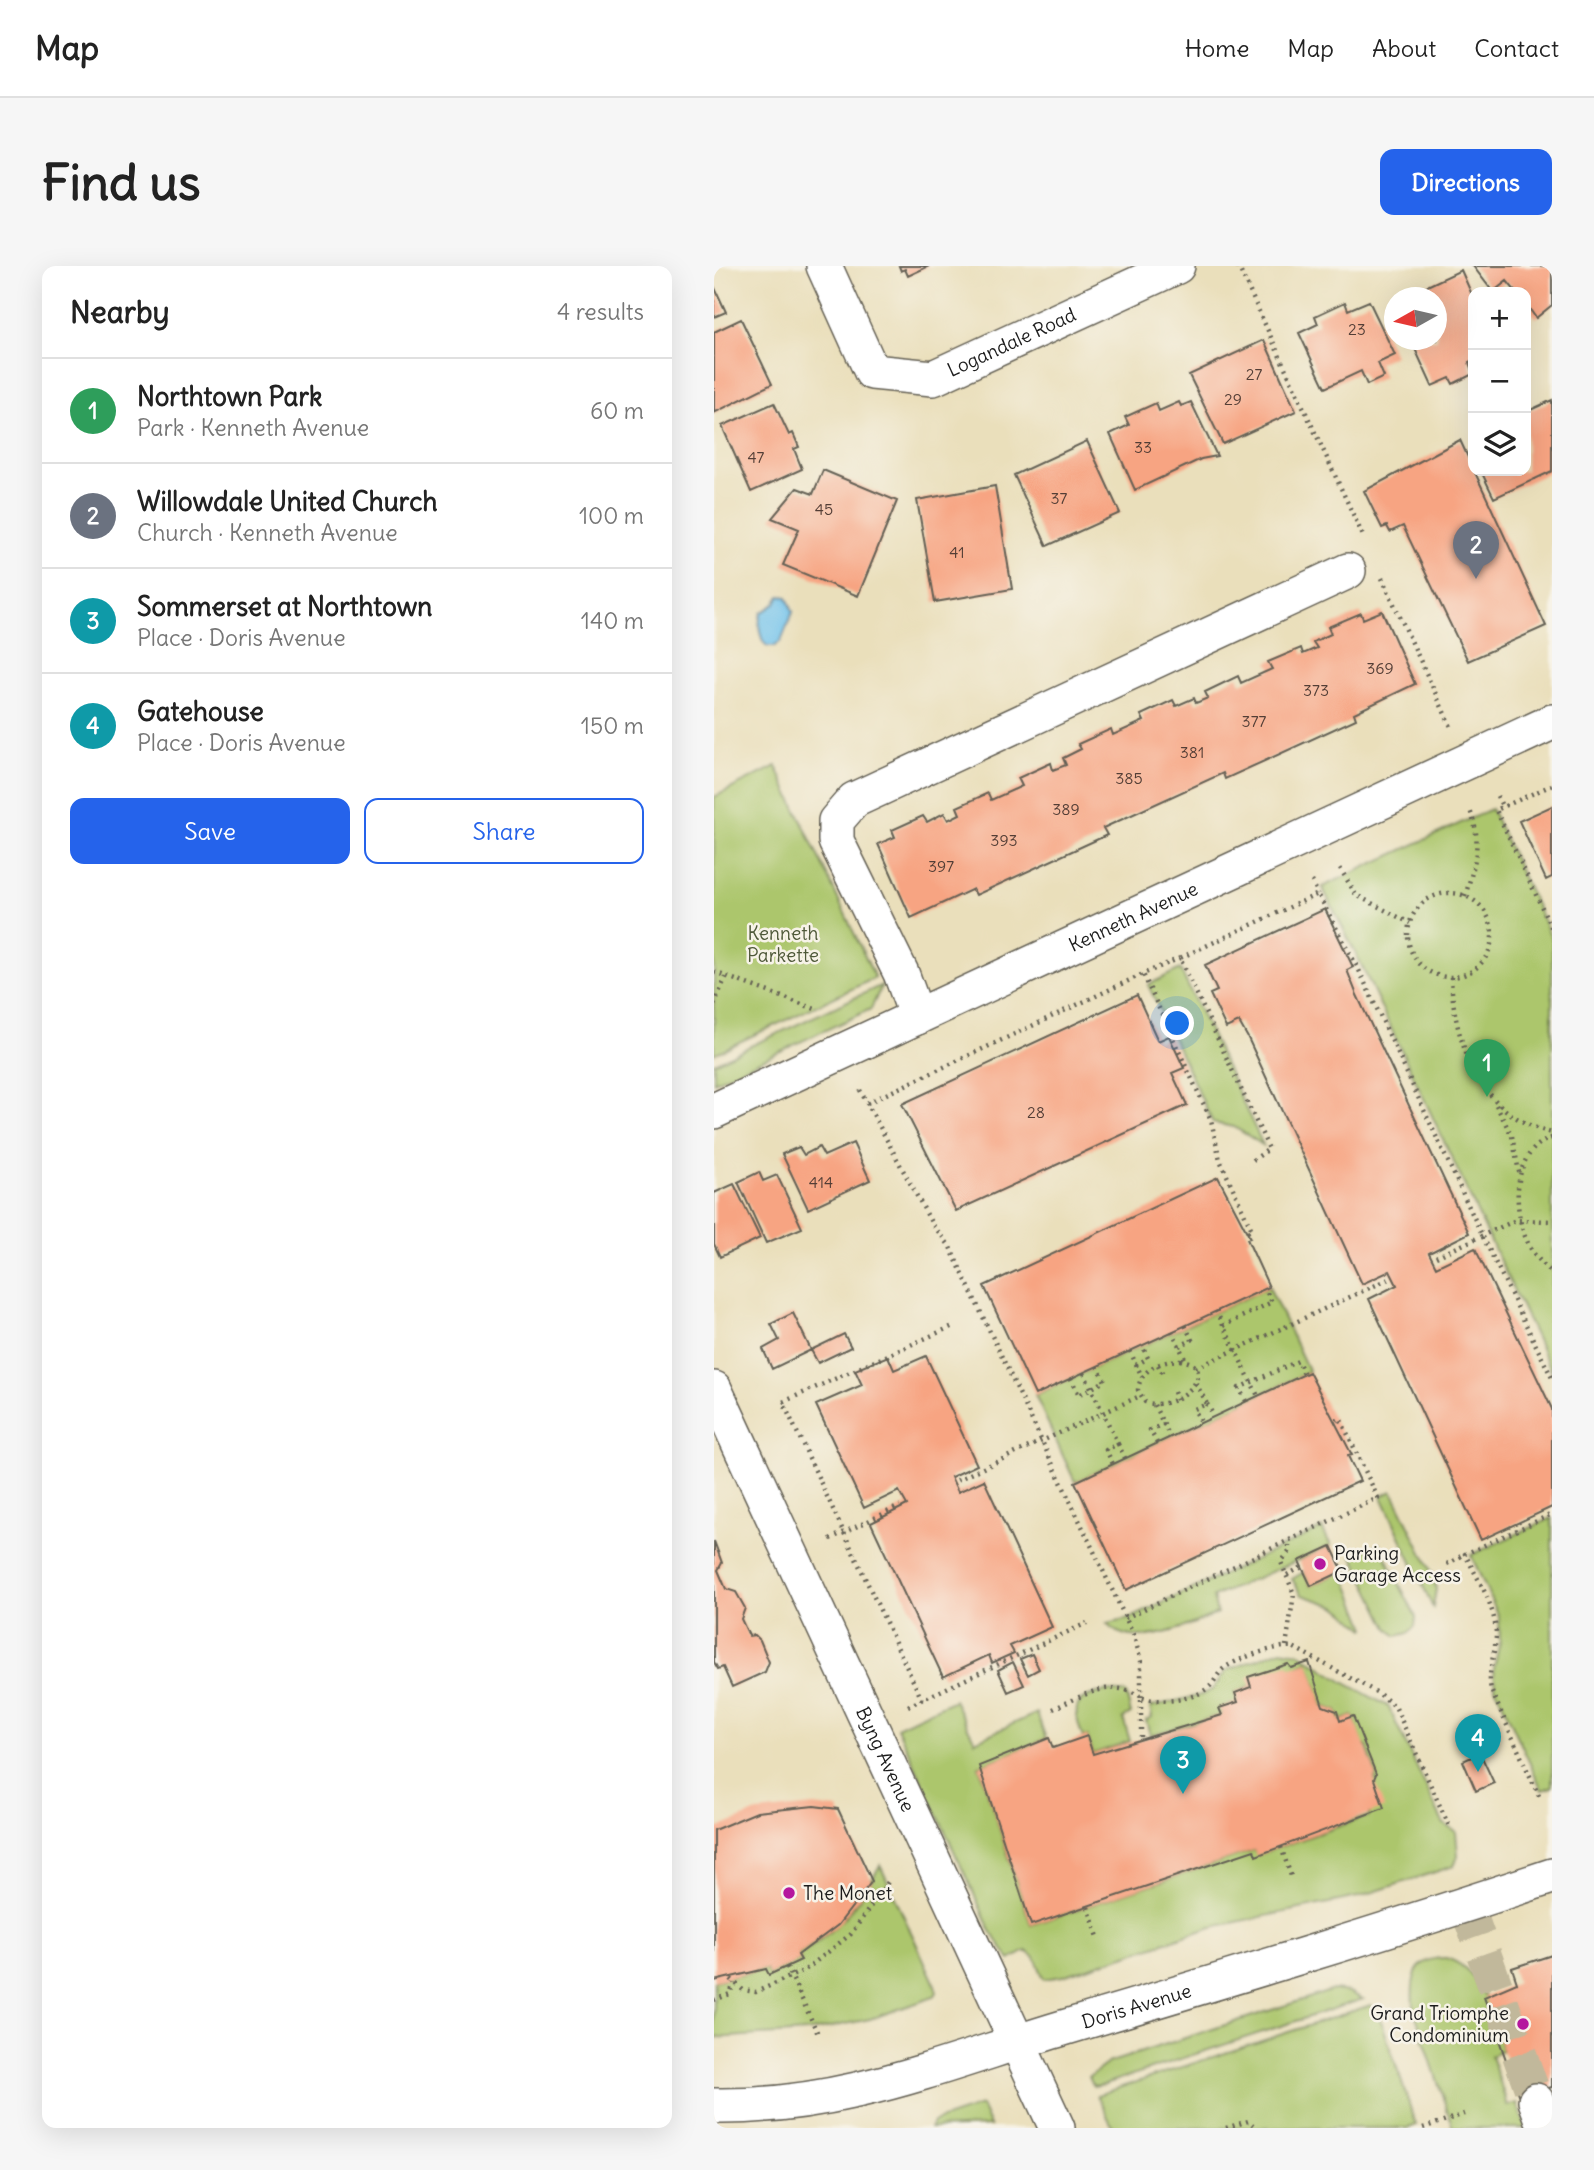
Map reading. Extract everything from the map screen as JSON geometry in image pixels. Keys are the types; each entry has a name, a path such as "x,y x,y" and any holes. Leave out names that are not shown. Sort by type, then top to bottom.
{"street":[{"name":"Logandale Road","path":"824,266 873,372 933,378 1177,266"},
{"path":"916,1017 901,974 836,841 836,821 854,800 1362,569"},
{"name":"Kenneth Avenue","path":"714,1111 1552,722"},
{"name":"Byng Avenue","path":"714,1389 1057,2128"},
{"name":"Doris Avenue","path":"714,2106 813,2100 906,2080 1018,2043 1360,1939 1552,1876"}],"path":[{"path":"1238,266 1365,541"},
{"path":"1362,569 1466,762"},
{"path":"1552,785 1496,810 1552,929"},
{"path":"1497,796 1503,807"},
{"path":"1465,896 1478,846 1477,828 1469,808"},
{"path":"1340,868 1356,895 1410,923"},
{"path":"1312,881 1358,968 1482,1236 1552,1378"},
{"path":"867,1103 1318,894"},
{"path":"1438,895 1465,896 1477,903 1492,926 1488,954 1468,973 1451,976 1429,971 1418,962 1411,950 1410,923 1426,901 1438,895"},
{"path":"1180,957 1269,1149 1253,1160"},
{"path":"714,972 818,1010"},
{"path":"1143,975 1211,1120 1220,1160 1252,1230 1247,1232"},
{"path":"1451,976 1453,1004 1463,1046 1473,1070 1512,1136 1519,1176 1522,1220 1529,1246 1552,1273"},
{"path":"714,1004 726,977"},
{"path":"860,1090 932,1224 949,1245 1125,1618 1141,1661 1141,1737"},
{"path":"1492,1099 1518,1121 1552,1136"},
{"path":"1519,1176 1536,1145 1552,1136"},
{"path":"1436,1257 1522,1220 1552,1221"},
{"path":"1196,1368 1389,1279"},
{"path":"1223,1326 1272,1302 1265,1289"},
{"path":"1216,1311 1258,1396"},
{"path":"1179,1346 1192,1340 1185,1325"},
{"path":"922,1700 783,1402 953,1326"},
{"path":"1172,1331 1186,1360 1196,1368"},
{"path":"1136,1364 1148,1358 1142,1346"},
{"path":"1130,1351 1142,1377"},
{"path":"1186,1360 1158,1365 1142,1377 1139,1384 1140,1396 1147,1404 1154,1405 1177,1400 1196,1382"},
{"path":"1246,1401 1239,1388 1298,1361 1304,1374"},
{"path":"1158,1365 1164,1376"},
{"path":"1071,1378 1079,1395 1105,1381 1097,1366"},
{"path":"1196,1368 1196,1382 1214,1416"},
{"path":"1084,1373 1125,1458"},
{"path":"1174,1392 1177,1400"},
{"path":"957,1480 1140,1396"},
{"path":"1201,1422 1194,1409 1207,1404"},
{"path":"1154,1405 1170,1437"},
{"path":"1125,1618 1378,1498 1340,1418 1335,1421"},
{"path":"1157,1443 1150,1430 1164,1424"},
{"path":"1113,1464 1106,1450 1118,1444"},
{"path":"830,1539 900,1506"},
{"path":"1447,1564 1552,1514"},
{"path":"1286,1646 1294,1594 1281,1562 1289,1552 1289,1541"},
{"path":"1465,1554 1494,1617 1495,1643 1489,1673 1491,1690 1539,1796"},
{"path":"1287,1575 1302,1567"},
{"path":"908,1706 1087,1623"},
{"path":"1052,1709 1109,1687 1124,1689 1159,1702 1198,1693 1210,1686 1226,1667 1286,1646 1305,1651 1395,1706 1449,1826"},
{"path":"1281,1847 1291,1876"},
{"path":"714,2000 730,1994 733,1981 745,1991 756,1992 791,1977 822,1958 851,1934 888,1882"},
{"path":"1088,1907 1099,1940"},
{"path":"787,1967 818,2034"},
{"path":"1423,2128 1464,2113"},
{"path":"1226,2128 1248,2120 1253,2125"}],"green space":[{"name":"Kenneth Parkette","path":"776,766 875,978 714,1054 714,797"},
{"path":"1491,809 1552,939 1552,1372 1359,960 1322,887"},
{"path":"1180,969 1263,1145 1234,1127 1213,1123 1148,985"},
{"path":"882,985 871,1009 714,1082 714,1063"},
{"path":"1269,1287 1309,1372 1075,1482 1035,1395"},
{"path":"1392,1491 1433,1575 1436,1589 1433,1608 1383,1499 1382,1496"},
{"path":"1552,1518 1552,1787 1542,1790 1495,1687 1494,1667 1500,1642 1499,1617 1471,1555"},
{"path":"1322,1528 1331,1546 1213,1597 1217,1613 1205,1619 1176,1630 1145,1636 1130,1636 1117,1632 1107,1624 1129,1619"},
{"path":"1379,1544 1416,1617 1415,1626 1409,1633 1396,1636 1388,1628 1353,1556"},
{"path":"1343,1571 1365,1629 1336,1606 1302,1595 1292,1579 1304,1572 1311,1586"},
{"path":"1281,1650 1299,1653 1345,1683 1388,1706 1443,1823 1456,1832 1458,1856 1454,1866 1358,1897 1212,1927 1063,1976 1044,1979 1035,1957 1026,1951 1010,1960 991,1931 897,1727 954,1700 975,1741 1037,1713 1046,1739 979,1766 1031,1925 1254,1850 1257,1855 1369,1816 1376,1774 1367,1747 1363,1745 1353,1716 1340,1721 1337,1711 1323,1706 1308,1662 1235,1693 1238,1702 1220,1708 1222,1715 1150,1735 1146,1720 1152,1717 1150,1707 1201,1695 1212,1690 1226,1671"},
{"path":"1108,1691 1126,1693 1131,1714 1123,1718 1130,1741 1093,1754 1087,1736 1083,1738 1079,1727 1078,1705 1087,1697"},
{"path":"880,1865 934,1982 937,1992 934,1997 870,2019 807,2032 714,2038 714,1981 766,1969 769,1975 801,1960 798,1955 824,1937 846,1916"},
{"path":"1446,1958 1470,1973 1485,1996 1503,2051 1491,2056 1508,2106 1517,2103 1526,2128 1453,2128 1412,1997 1416,1972 1421,1966 1427,1961"},
{"path":"1333,1990 1349,1992 1363,1999 1105,2084 1093,2086 1089,2077 1108,2063"},
{"path":"1371,2005 1382,2023 1416,2125 1409,2128 1113,2128 1097,2095"},
{"path":"981,2106 990,2126 930,2128 933,2122"}],"water":[{"path":"780,596 787,597 793,612 781,641 775,646 767,646 760,631 761,613 775,604"}],"building":[{"path":"899,266 929,266 908,276 905,269 901,271"},
{"path":"1473,266 1552,266 1552,305 1536,318 1531,311 1531,287 1512,287 1507,281 1499,287 1489,287"},
{"path":"1461,270 1469,287 1468,376 1453,384 1450,378 1432,386 1416,350 1447,350 1447,287 1425,287"},
{"path":"714,286 726,312 714,317"},
{"path":"1369,301 1384,332 1384,350 1393,350 1395,355 1378,363 1384,377 1367,385 1361,371 1325,388 1299,333 1318,324 1315,316 1345,302 1348,310"},
{"path":"741,319 772,384 714,413 714,332"},
{"path":"1264,340 1296,411 1223,444 1189,375"},
{"path":"1552,400 1552,471 1494,498 1483,476 1531,476 1531,410"},
{"path":"1179,402 1181,406 1191,402 1217,456 1201,459 1135,490 1110,434 1129,425 1125,417 1156,403 1159,411"},
{"path":"774,403 789,435 793,433 799,447 794,449 802,469 751,492 722,426"},
{"path":"1460,440 1468,457 1468,476 1477,476 1546,626 1468,661 1403,526 1390,532 1387,526 1382,528 1364,491"},
{"path":"1087,441 1120,513 1047,546 1014,475"},
{"path":"823,470 897,501 858,596 783,565 799,529 772,518 797,488 813,494"},
{"path":"995,486 1012,589 935,602 917,500"},
{"path":"1382,611 1415,684 1354,713 1356,719 1225,779 1223,773 1103,828 1107,835 976,895 973,889 911,918 878,844 895,837 892,830 923,816 927,822 944,813 948,820 960,814 957,807 988,793 991,800 1022,786 1018,778 1051,763 1053,770 1066,765 1063,758 1081,749 1078,744 1111,729 1113,735 1144,721 1141,715 1173,700 1176,706 1194,698 1196,703 1208,698 1205,692 1238,676 1241,683 1272,669 1268,662 1301,648 1303,654 1317,648 1313,642 1331,634 1328,627 1361,613 1363,619"},
{"path":"1552,806 1552,877 1546,880 1519,821"},
{"path":"1325,909 1353,967 1347,970 1357,995 1469,1233 1429,1253 1436,1267 1475,1248 1552,1409 1552,1507 1481,1540 1369,1299 1397,1285 1390,1271 1362,1284 1248,1038 1239,1022 1226,1028 1210,994 1217,991 1205,965"},
{"path":"1137,995 1158,1041 1169,1036 1184,1068 1172,1073 1187,1105 956,1211 902,1104"},
{"path":"853,1143 870,1180 808,1209 782,1154 799,1147 804,1155 819,1147 824,1156"},
{"path":"759,1172 763,1181 777,1175 802,1228 766,1243 738,1182"},
{"path":"1218,1177 1250,1238 1247,1239 1269,1287 1035,1395 984,1286"},
{"path":"734,1184 760,1238 720,1257 714,1244 714,1193"},
{"path":"793,1313 811,1350 772,1369 763,1349 779,1340 771,1324"},
{"path":"844,1334 851,1347 818,1363 811,1350"},
{"path":"888,1356 894,1370 926,1356 977,1465 951,1477 958,1492 984,1480 1052,1627 1010,1646 1014,1653 992,1663 989,1655 943,1677 871,1523 907,1505 899,1491 864,1508 816,1405 862,1385 855,1370"},
{"path":"1309,1372 1352,1455 1348,1456 1360,1481 1126,1590 1075,1482"},
{"path":"714,1541 722,1563 718,1570 726,1589 736,1592 745,1608 741,1619 749,1636 755,1635 760,1640 769,1662 765,1672 732,1687 723,1667 718,1669 714,1662"},
{"name":"Parking Garage Access","path":"1331,1546 1343,1571 1311,1586 1299,1561"},
{"path":"1032,1654 1039,1669 1028,1675 1020,1659"},
{"path":"1013,1662 1024,1685 1008,1692 998,1670"},
{"path":"1309,1662 1323,1706 1337,1711 1340,1721 1353,1716 1376,1774 1374,1779 1384,1808 1256,1856 1254,1850 1031,1925 979,1766 1049,1738 1053,1748 1087,1736 1093,1754 1222,1715 1219,1708 1238,1702 1235,1693 1251,1687 1248,1677 1288,1664 1291,1668"},
{"path":"1480,1753 1494,1783 1476,1791 1463,1761"},
{"name":"The Monet","path":"814,1806 838,1809 872,1881 838,1925 798,1955 801,1960 769,1975 766,1969 714,1981 714,1830 757,1812"},
{"name":"Grand Triomphe Condominium","path":"1552,1955 1552,2087 1519,2097 1484,1997 1517,1983 1512,1968"}],"tunnel":[{"path":"1466,1904 1536,2101"}],"place":[{"name":"Willowdale United Church","path":"1476,579"},
{"name":"Northtown Park","path":"1487,1097"},
{"name":"Parking Garage Access","path":"1320,1564"},
{"name":"Gatehouse","path":"1478,1772"},
{"name":"Sommerset at Northtown","path":"1183,1794"},
{"name":"The Monet","path":"789,1893"},
{"name":"Grand Triomphe Condominium","path":"1523,2024"}]}
